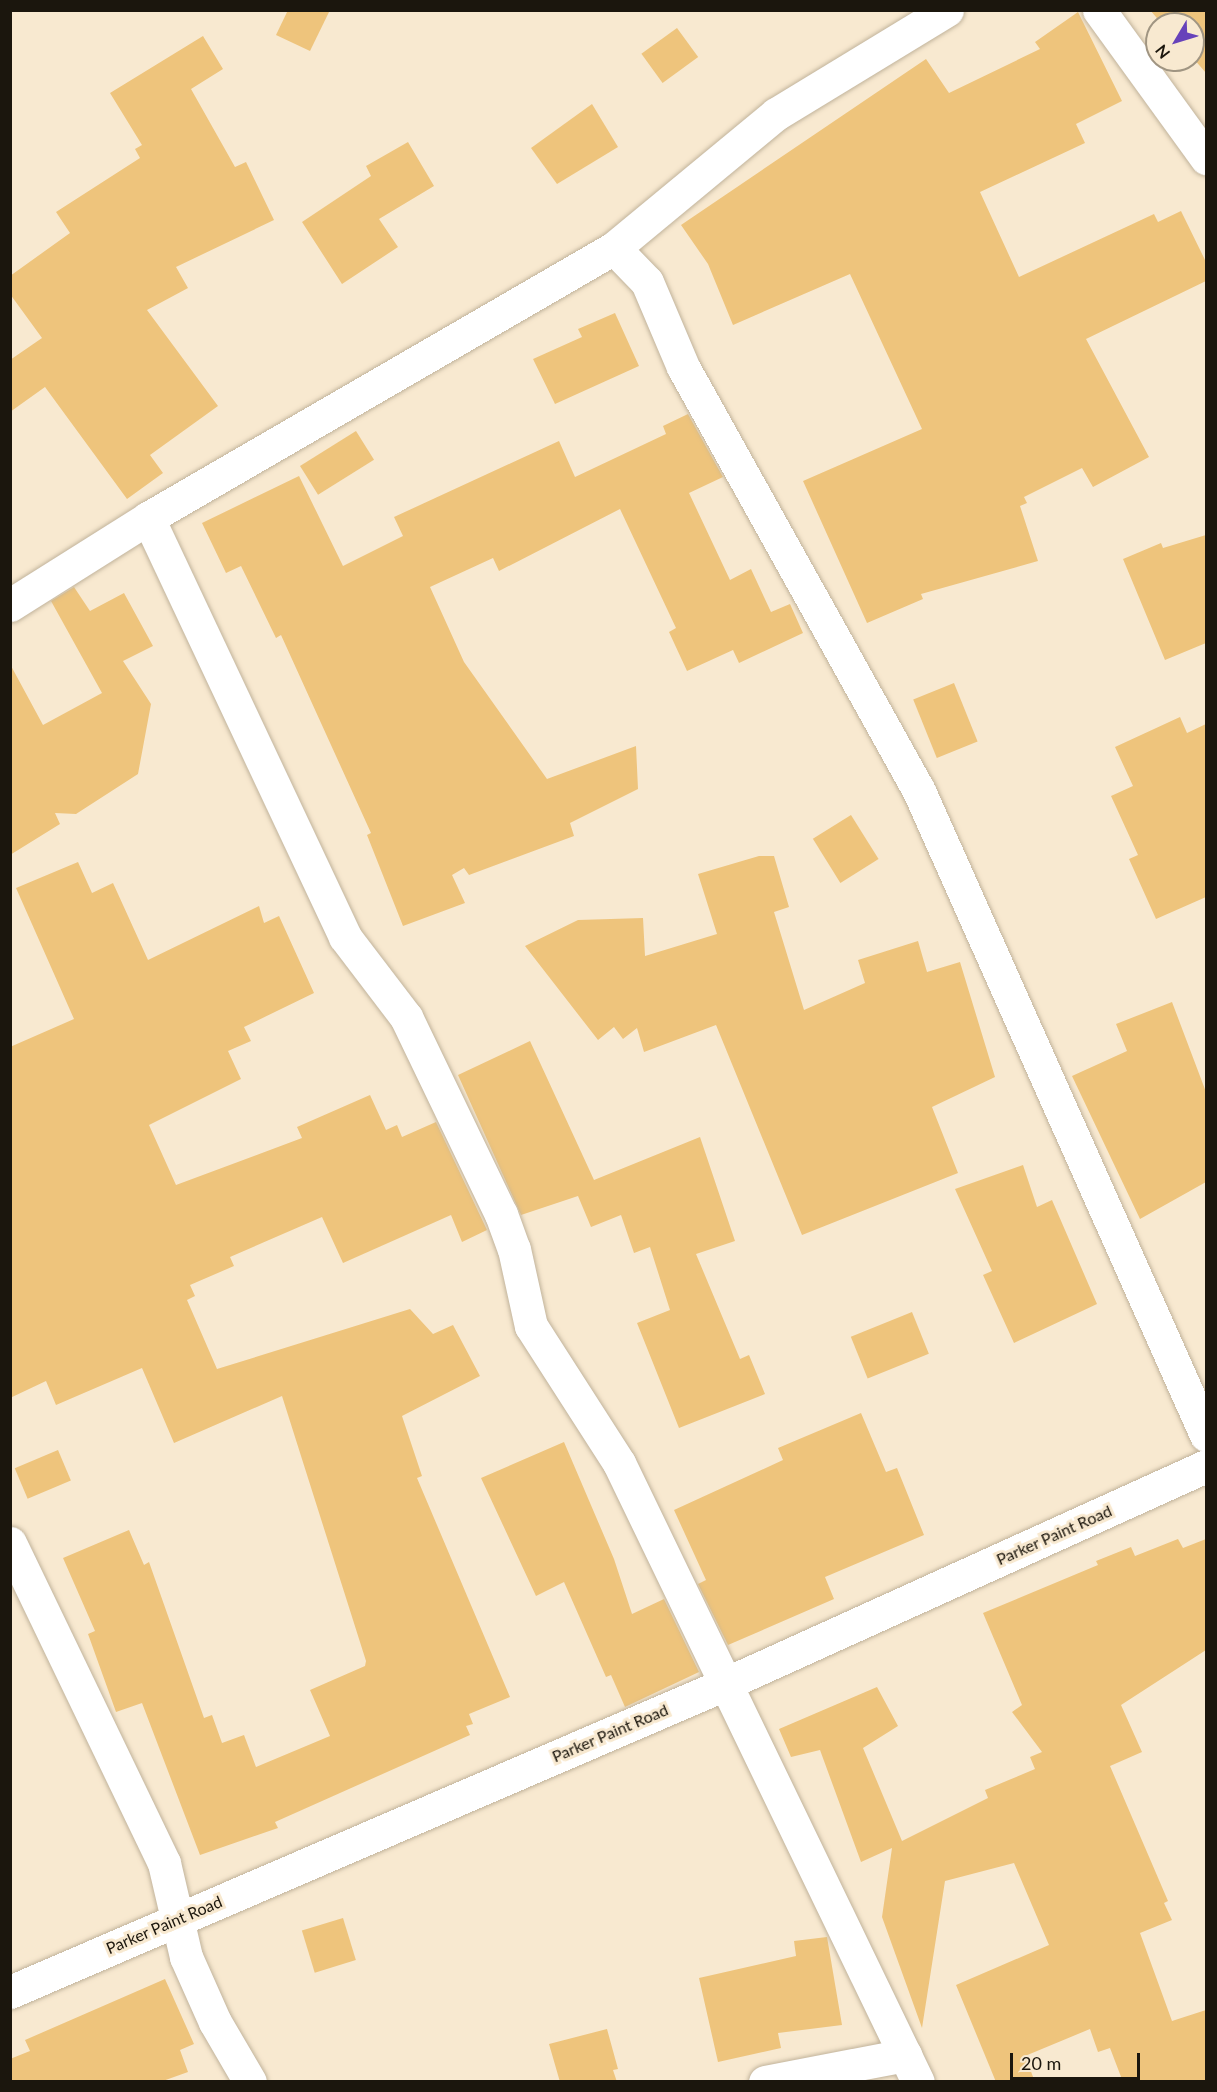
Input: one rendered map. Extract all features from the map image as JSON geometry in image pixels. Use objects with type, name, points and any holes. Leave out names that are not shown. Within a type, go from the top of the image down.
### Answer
[{"type":"street","points":[[10,605],[148,518],[614,248],[776,114],[947,10]]},
{"type":"street","points":[[1099,10],[1206,158]]},
{"type":"street","points":[[614,248],[647,282],[682,367],[919,791],[1206,1435]]},
{"type":"street","points":[[148,518],[345,937],[406,1017],[501,1214],[514,1249],[531,1326],[619,1462],[912,2068],[765,2082]]},
{"type":"street","name":"Parker Paint Road","points":[[10,1992],[725,1684],[1206,1466]]},
{"type":"street","points":[[10,1543],[164,1863],[175,1920],[214,2022],[250,2082]]},
{"type":"building","points":[[288,10],[330,10],[310,51],[276,35]]},
{"type":"building","points":[[1150,10],[1206,10],[1206,73],[1205,12],[1152,12]]},
{"type":"building","points":[[1078,12],[1122,101],[1076,124],[1085,143],[980,192],[1019,277],[1154,214],[1158,222],[1181,211],[1206,262],[1206,281],[1086,339],[1149,457],[1093,487],[1082,468],[1024,497],[1027,503],[1020,506],[1038,561],[921,594],[923,599],[867,623],[803,481],[922,429],[850,274],[733,325],[708,264],[681,225],[926,59],[949,93],[1040,49],[1035,42]]},
{"type":"building","points":[[677,28],[698,57],[663,83],[641,54]]},
{"type":"building","points":[[203,36],[223,69],[191,89],[235,167],[246,162],[274,220],[176,267],[188,288],[147,310],[218,406],[150,455],[163,473],[127,499],[45,387],[10,412],[10,360],[42,338],[10,294],[10,276],[70,233],[56,212],[140,158],[135,149],[142,145],[110,93]]},
{"type":"building","points":[[592,104],[618,147],[557,184],[531,148]]},
{"type":"building","points":[[408,142],[434,186],[379,219],[398,247],[342,284],[302,222],[371,176],[366,166]]},
{"type":"building","points":[[615,313],[639,366],[555,404],[533,359],[582,337],[578,329]]},
{"type":"building","points":[[688,414],[723,477],[689,493],[730,580],[751,569],[771,612],[790,604],[803,633],[739,663],[733,650],[687,671],[669,632],[676,628],[620,509],[499,571],[493,558],[430,587],[464,662],[547,779],[636,746],[638,789],[570,823],[574,836],[469,875],[464,868],[452,875],[465,903],[403,926],[367,835],[371,833],[281,635],[276,638],[241,566],[226,573],[202,523],[299,476],[343,566],[403,536],[394,517],[559,441],[575,477],[666,434],[663,426]]},
{"type":"building","points":[[356,431],[374,460],[318,495],[300,466]]},
{"type":"building","points":[[1206,535],[1206,643],[1165,660],[1123,559],[1161,543],[1163,548]]},
{"type":"building","points":[[74,587],[90,611],[124,593],[153,646],[123,661],[151,704],[138,774],[76,814],[55,813],[60,824],[10,855],[10,664],[43,725],[102,693],[51,601]]},
{"type":"building","points":[[954,683],[978,741],[937,758],[913,699]]},
{"type":"building","points":[[1180,717],[1187,733],[1206,724],[1206,897],[1156,919],[1129,859],[1138,855],[1111,796],[1133,786],[1115,747]]},
{"type":"building","points":[[851,815],[879,859],[840,883],[813,839]]},
{"type":"building","points":[[759,856],[774,856],[789,907],[774,912],[804,1010],[865,983],[858,960],[918,941],[927,972],[960,962],[995,1077],[932,1107],[958,1173],[802,1235],[716,1025],[644,1052],[637,1028],[623,1039],[614,1027],[598,1040],[525,946],[578,920],[643,918],[645,956],[717,934],[698,874]]},
{"type":"building","points":[[78,862],[92,893],[113,883],[148,960],[259,906],[264,923],[279,916],[314,993],[244,1027],[251,1041],[228,1051],[241,1079],[149,1125],[176,1185],[302,1138],[297,1127],[370,1095],[386,1130],[397,1125],[402,1137],[436,1122],[487,1230],[462,1242],[451,1215],[343,1263],[322,1217],[230,1257],[234,1266],[190,1285],[195,1296],[187,1300],[217,1369],[410,1309],[433,1334],[453,1325],[480,1376],[402,1416],[422,1476],[417,1478],[510,1697],[469,1714],[473,1724],[466,1726],[470,1735],[275,1822],[278,1828],[200,1855],[142,1703],[116,1712],[88,1634],[95,1631],[63,1558],[129,1530],[144,1565],[149,1562],[204,1718],[212,1715],[222,1743],[244,1735],[256,1767],[330,1736],[310,1690],[365,1666],[366,1661],[282,1396],[174,1443],[142,1368],[56,1405],[46,1381],[10,1398],[10,1047],[74,1019],[16,888]]},
{"type":"building","points":[[1172,1002],[1206,1092],[1206,1182],[1140,1219],[1072,1076],[1127,1051],[1116,1024]]},
{"type":"building","points":[[530,1041],[594,1180],[700,1137],[735,1241],[696,1254],[740,1359],[749,1355],[765,1394],[679,1428],[637,1323],[670,1310],[650,1247],[634,1253],[621,1215],[591,1227],[578,1196],[521,1215],[458,1075]]},
{"type":"building","points":[[1023,1165],[1037,1207],[1052,1200],[1097,1304],[1014,1343],[983,1275],[992,1271],[955,1189]]},
{"type":"building","points":[[912,1312],[929,1354],[868,1378],[851,1337]]},
{"type":"building","points":[[861,1413],[886,1472],[897,1468],[924,1535],[825,1577],[834,1599],[728,1645],[698,1584],[706,1580],[674,1510],[783,1460],[778,1448]]},
{"type":"building","points":[[564,1442],[614,1559],[632,1614],[664,1599],[699,1672],[625,1707],[611,1675],[606,1677],[564,1582],[536,1596],[481,1478]]},
{"type":"building","points":[[58,1450],[71,1480],[28,1499],[15,1468]]},
{"type":"building","points":[[1178,1539],[1183,1548],[1206,1539],[1206,1650],[1121,1705],[1142,1752],[1110,1766],[1168,1901],[1164,1903],[1172,1920],[1140,1933],[1172,2021],[1206,2010],[1206,2082],[1123,2082],[1110,2048],[1098,2052],[1090,2029],[1025,2056],[1035,2082],[996,2082],[956,1985],[1049,1945],[1014,1863],[945,1881],[922,2028],[882,1917],[892,1848],[861,1862],[820,1750],[791,1757],[779,1729],[877,1687],[898,1726],[863,1748],[902,1841],[988,1798],[985,1790],[1035,1769],[1030,1757],[1042,1752],[1012,1712],[1022,1705],[983,1613],[1098,1565],[1096,1561],[1131,1547],[1135,1556]]},
{"type":"building","points":[[343,1918],[356,1960],[315,1973],[302,1931]]},
{"type":"building","points":[[827,1937],[842,2025],[778,2033],[781,2048],[718,2062],[699,1978],[796,1956],[794,1941]]},
{"type":"building","points":[[165,1979],[194,2044],[180,2050],[188,2072],[160,2082],[10,2082],[10,2059],[30,2051],[25,2040]]},
{"type":"building","points":[[607,2029],[618,2069],[613,2070],[617,2082],[560,2082],[549,2044]]}]
